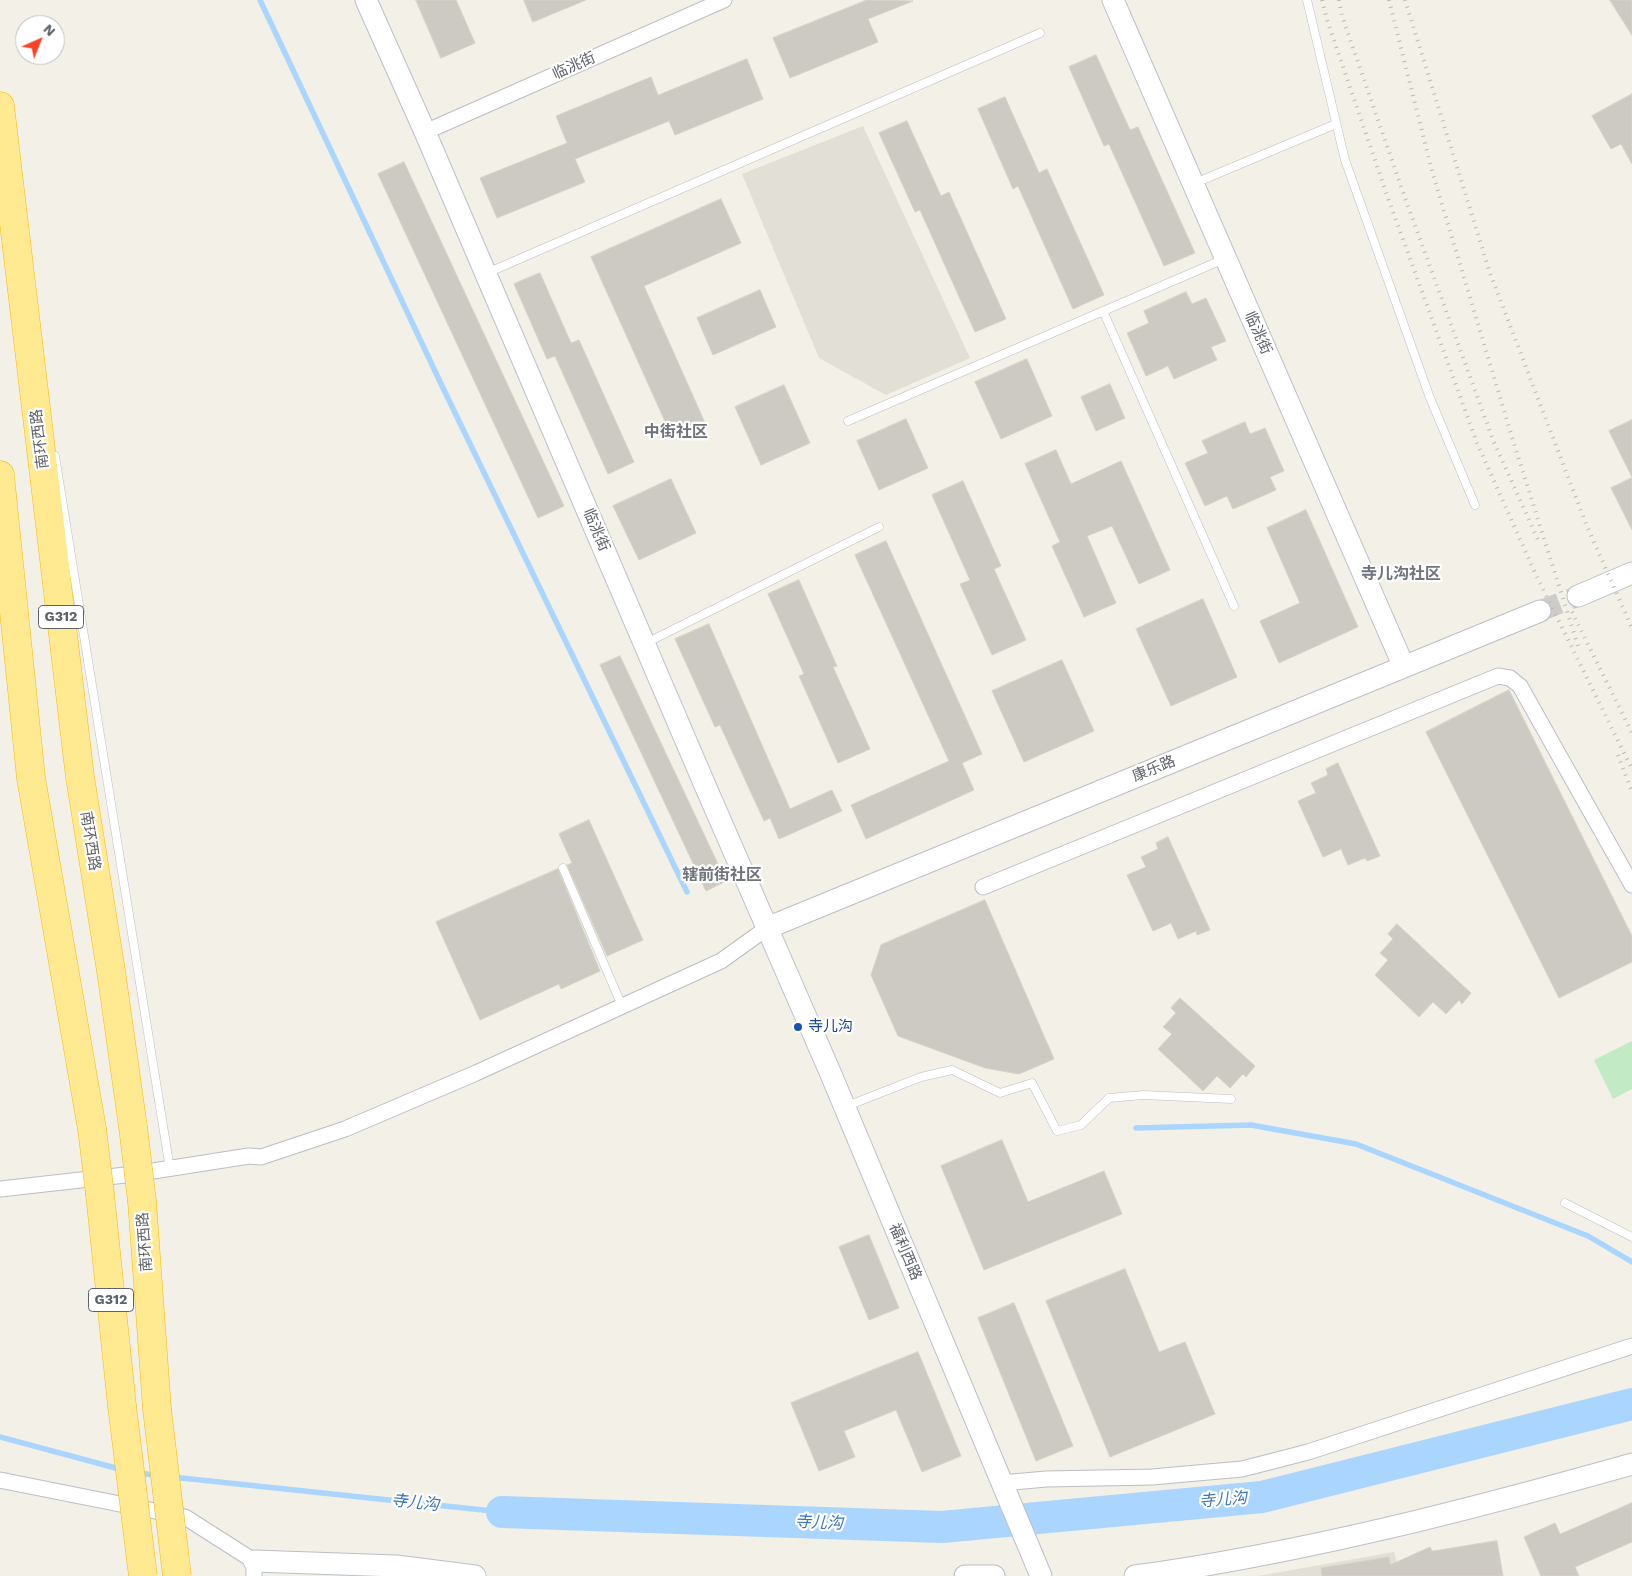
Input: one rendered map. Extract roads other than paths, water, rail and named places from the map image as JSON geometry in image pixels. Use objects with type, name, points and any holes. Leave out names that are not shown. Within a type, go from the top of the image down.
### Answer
[{"type":"highway","name":"南环西路","points":[[0,106],[80,777],[111,971],[142,1201],[157,1409],[177,1576]]},
{"type":"highway","name":"G312","points":[[0,475],[31,778],[92,1129],[122,1406],[143,1576]]},
{"type":"street","name":"临洮街","points":[[366,0],[425,132],[768,928]]},
{"type":"street","name":"临洮街","points":[[425,132],[724,0]]},
{"type":"street","name":"临洮街","points":[[1113,0],[1404,667]]},
{"type":"street","points":[[1578,596],[1632,573]]},
{"type":"street","name":"康乐路","points":[[768,928],[1540,611]]},
{"type":"street","points":[[983,887],[1498,676],[1510,678],[1520,686],[1632,885]]},
{"type":"street","points":[[0,1189],[170,1169],[249,1156],[262,1157],[337,1132],[476,1073],[721,961],[768,928]]},
{"type":"street","name":"福利西路","points":[[768,928],[1040,1573]]},
{"type":"street","points":[[1005,1489],[1046,1479],[1152,1477],[1242,1470],[1308,1452],[1632,1346]]},
{"type":"street","points":[[1134,1576],[1196,1568],[1309,1547],[1500,1501],[1632,1464]]},
{"type":"street","points":[[0,1480],[185,1517],[254,1569],[396,1566],[475,1576]]},
{"type":"street","points":[[964,1576],[994,1576]]},
{"type":"lane","points":[[1307,0],[1345,160],[1430,398],[1474,504]]},
{"type":"lane","points":[[486,273],[1040,33]]},
{"type":"lane","points":[[1193,184],[1336,124]]},
{"type":"lane","points":[[848,421],[1226,258]]},
{"type":"lane","points":[[1103,311],[1234,606]]},
{"type":"lane","points":[[32,372],[45,419]]},
{"type":"lane","points":[[54,447],[170,1169]]},
{"type":"lane","points":[[644,644],[878,527]]},
{"type":"lane","points":[[562,868],[622,1006]]},
{"type":"lane","points":[[845,1107],[921,1077],[952,1070],[1000,1093],[1032,1082],[1057,1131],[1082,1125],[1109,1098],[1143,1095],[1230,1099]]},
{"type":"lane","points":[[1565,1203],[1632,1237]]},
{"type":"waterway","points":[[260,0],[443,388],[687,892]]},
{"type":"waterway","points":[[1136,1128],[1251,1125],[1356,1144],[1588,1236],[1632,1262]]},
{"type":"waterway","name":"寺儿沟","points":[[502,1512],[942,1527],[1262,1497],[1632,1404]]},
{"type":"waterway","name":"寺儿沟","points":[[0,1437],[123,1470]]},
{"type":"waterway","name":"寺儿沟","points":[[137,1473],[158,1475]]},
{"type":"waterway","name":"寺儿沟","points":[[172,1477],[502,1512]]},
{"type":"tunnel","points":[[1540,611],[1578,596]]},
{"type":"railway","points":[[1322,0],[1327,20],[1388,198],[1477,443],[1536,575],[1632,769]]},
{"type":"railway","points":[[1339,0],[1342,16],[1404,195],[1493,440],[1539,542]]},
{"type":"railway","points":[[1389,0],[1432,171],[1515,447],[1579,649]]},
{"type":"railway","points":[[1405,0],[1490,273],[1586,524],[1632,628]]},
{"type":"railway","points":[[1572,612],[1632,733]]},
{"type":"railway","points":[[1618,755],[1632,792]]},
{"type":"place","name":"寺儿沟","points":[[798,1027]]},
{"type":"district","name":"中街社区","points":[[676,432]]},
{"type":"district","name":"寺儿沟社区","points":[[1401,574]]},
{"type":"district","name":"辖前街社区","points":[[722,875]]}]
